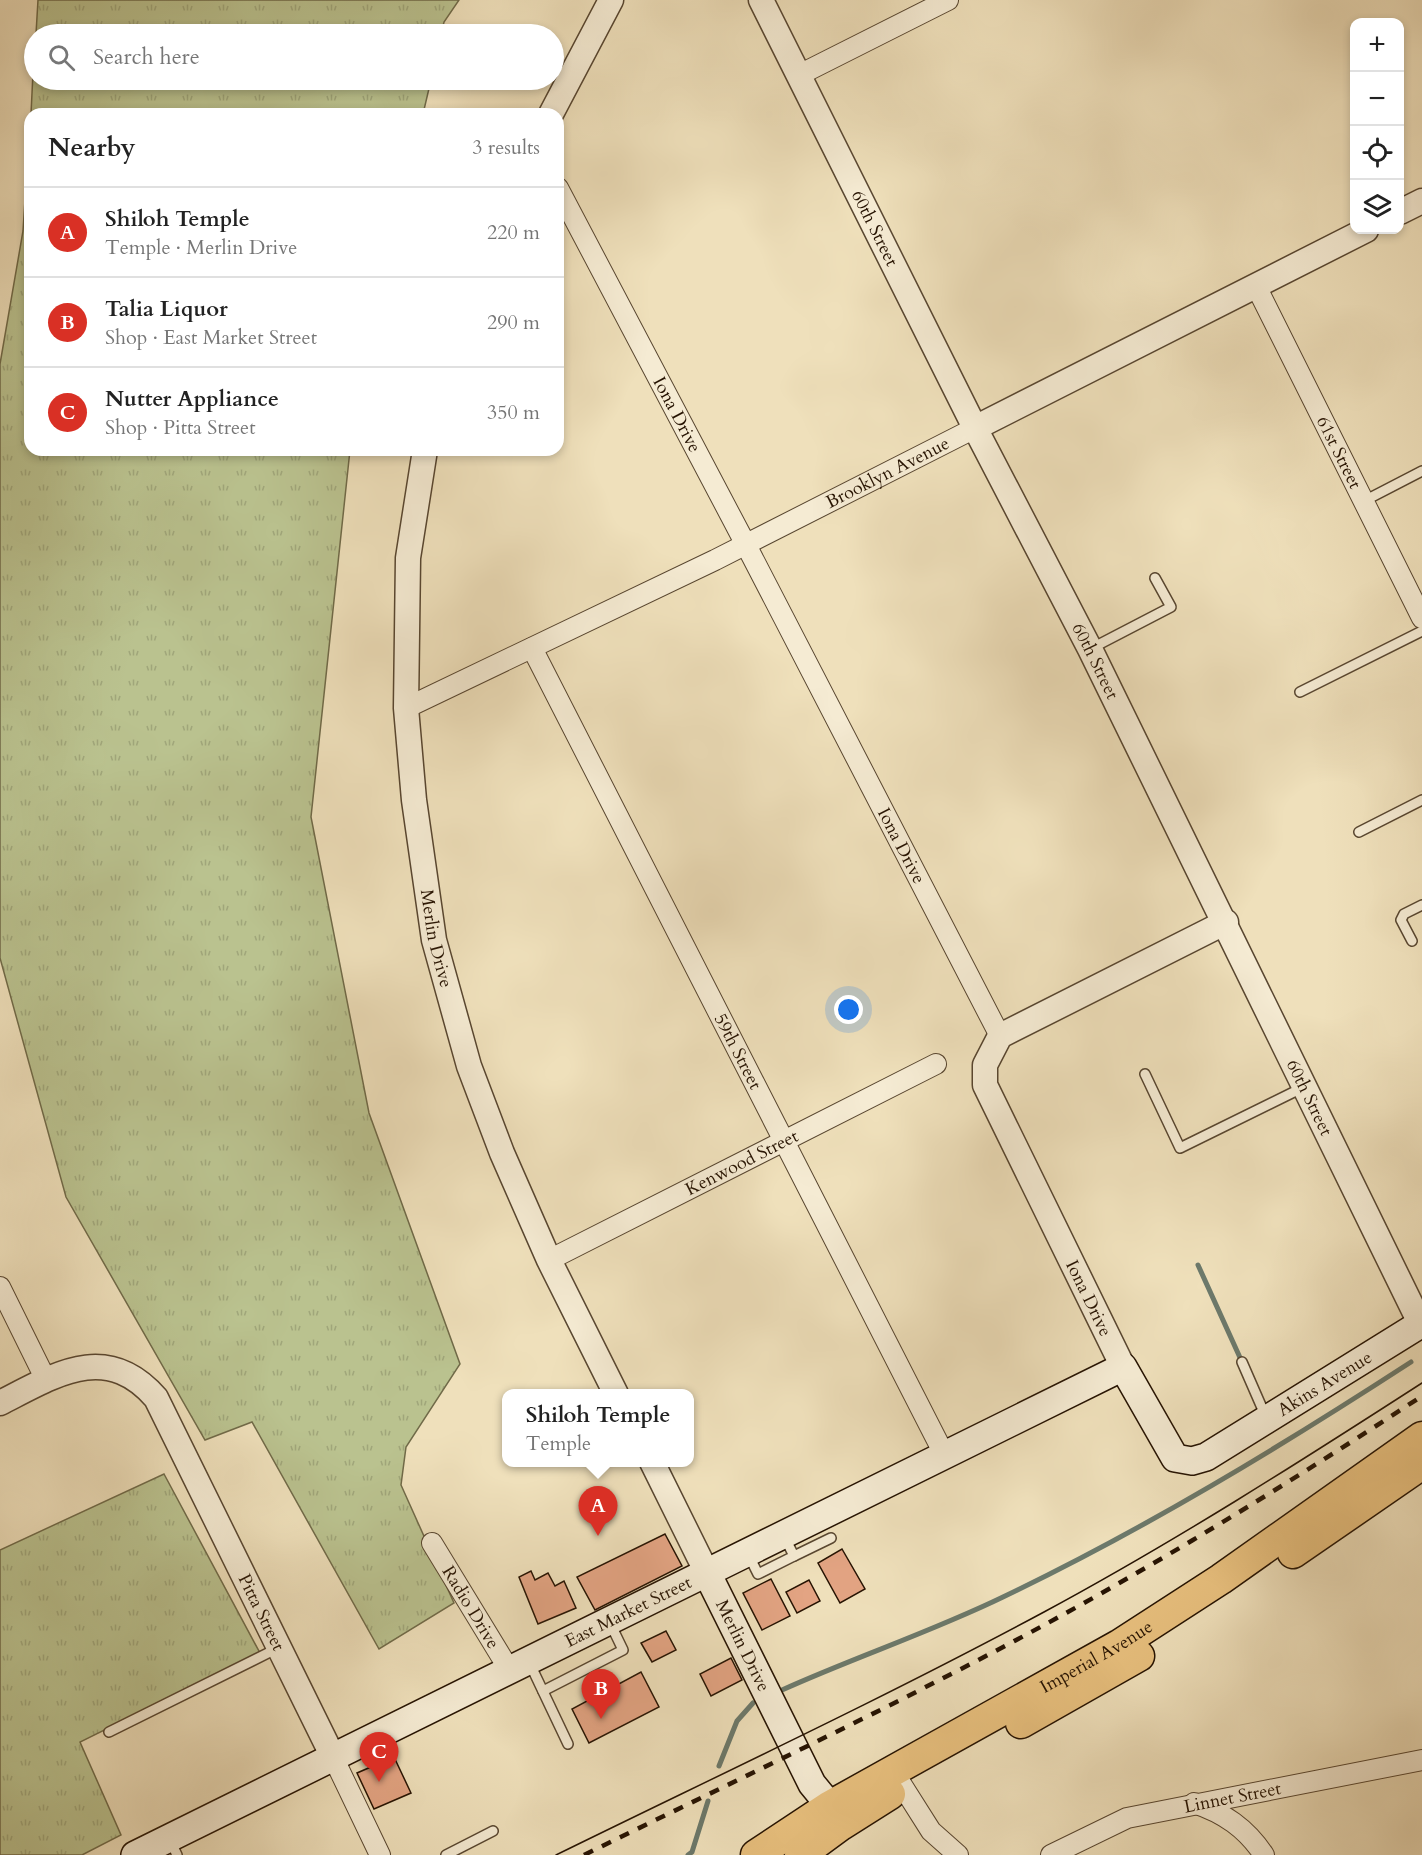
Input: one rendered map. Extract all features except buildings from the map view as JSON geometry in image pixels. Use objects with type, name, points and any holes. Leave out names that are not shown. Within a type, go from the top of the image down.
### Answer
[{"type":"main road","name":"Akins Avenue","points":[[1227,1443],[1421,1325]]},
{"type":"main road","name":"Iona Drive","points":[[1123,1367],[1175,1458],[1192,1461],[1206,1457],[1227,1443]]},
{"type":"main road","name":"East Market Street","points":[[135,1855],[173,1847],[333,1757],[748,1554],[789,1546],[945,1456],[1123,1367]]},
{"type":"main road","name":"Imperial Avenue","points":[[756,1855],[836,1815],[1119,1645],[1221,1579],[1422,1437]]},
{"type":"main road","name":"Imperial Avenue","points":[[897,1779],[1103,1678],[1190,1624],[1422,1464]]},
{"type":"main road","name":"Merlin Drive","points":[[708,1573],[812,1784],[836,1815]]},
{"type":"main road","name":"Imperial Avenue","points":[[800,1855],[836,1815]]},
{"type":"street","points":[[564,89],[611,0]]},
{"type":"street","name":"60th Street","points":[[761,0],[1226,922],[1421,1325]]},
{"type":"street","points":[[800,75],[948,0]]},
{"type":"street","points":[[554,108],[564,90]]},
{"type":"street","name":"Iona Drive","points":[[564,199],[1000,1036],[985,1065],[985,1085],[1123,1367]]},
{"type":"street","points":[[1404,210],[1422,201]]},
{"type":"street","name":"Brooklyn Avenue","points":[[406,708],[716,560],[745,543],[1358,234]]},
{"type":"street","name":"61st Street","points":[[1256,286],[1422,618]]},
{"type":"street","name":"Merlin Drive","points":[[424,456],[408,558],[406,708],[414,800],[434,940],[470,1066],[502,1153],[549,1260],[614,1389]]},
{"type":"street","name":"59th Street","points":[[532,648],[787,1142],[945,1456]]},
{"type":"street","points":[[1000,1036],[1226,922]]},
{"type":"street","name":"Kenwood Street","points":[[549,1260],[787,1142],[936,1064]]},
{"type":"street","points":[[0,1287],[46,1380],[0,1403]]},
{"type":"street","name":"Pitta Street","points":[[46,1380],[79,1368],[98,1366],[115,1368],[134,1377],[156,1398],[380,1855]]},
{"type":"street","name":"Merlin Drive","points":[[654,1467],[708,1573]]},
{"type":"street","name":"Radio Drive","points":[[432,1543],[519,1666]]},
{"type":"street","name":"Linnet Street","points":[[1051,1855],[1127,1818],[1422,1760]]},
{"type":"street","points":[[897,1779],[931,1831],[949,1852]]},
{"type":"street","points":[[1194,1803],[1216,1811],[1235,1823],[1264,1855]]},
{"type":"lane","points":[[1364,501],[1422,471]]},
{"type":"lane","points":[[1090,649],[1171,607],[1155,578]]},
{"type":"lane","points":[[1300,692],[1422,631]]},
{"type":"lane","points":[[1359,832],[1422,800]]},
{"type":"lane","points":[[1412,941],[1401,920],[1404,914],[1422,905]]},
{"type":"lane","points":[[1145,1074],[1180,1148],[1306,1086]]},
{"type":"lane","points":[[1242,1362],[1267,1419]]},
{"type":"lane","points":[[789,1546],[831,1538]]},
{"type":"lane","points":[[543,1691],[623,1650],[610,1622]]},
{"type":"lane","points":[[109,1732],[278,1648]]},
{"type":"lane","points":[[519,1666],[543,1691],[568,1744]]},
{"type":"lane","points":[[446,1855],[493,1831]]},
{"type":"green space","points":[[38,0],[459,0],[444,24],[37,24]]},
{"type":"green space","points":[[32,90],[429,90],[424,108],[31,108]]},
{"type":"green space","points":[[24,215],[24,456],[349,456],[311,817],[369,1113],[460,1364],[406,1447],[401,1485],[454,1603],[379,1649],[252,1422],[205,1440],[66,1197],[0,958],[0,364]]},
{"type":"green space","points":[[164,1474],[260,1653],[80,1742],[121,1835],[82,1855],[0,1855],[0,1550]]},
{"type":"waterway","points":[[1198,1265],[1242,1362]]},
{"type":"waterway","points":[[782,1690],[948,1622],[1108,1544],[1211,1486],[1411,1362]]},
{"type":"waterway","points":[[719,1766],[737,1721],[753,1703]]},
{"type":"waterway","points":[[688,1855],[692,1852],[708,1801]]},
{"type":"tram line","points":[[556,1855],[862,1706],[1044,1612],[1188,1530],[1422,1383]]},
{"type":"railway","points":[[584,1855],[817,1742],[1015,1641],[1134,1575],[1308,1469],[1422,1396]]},
{"type":"place","name":"Shiloh Temple","points":[[598,1536]]},
{"type":"place","name":"Talia Liquor","points":[[601,1719]]},
{"type":"place","name":"Nutter Appliance","points":[[379,1782]]}]
